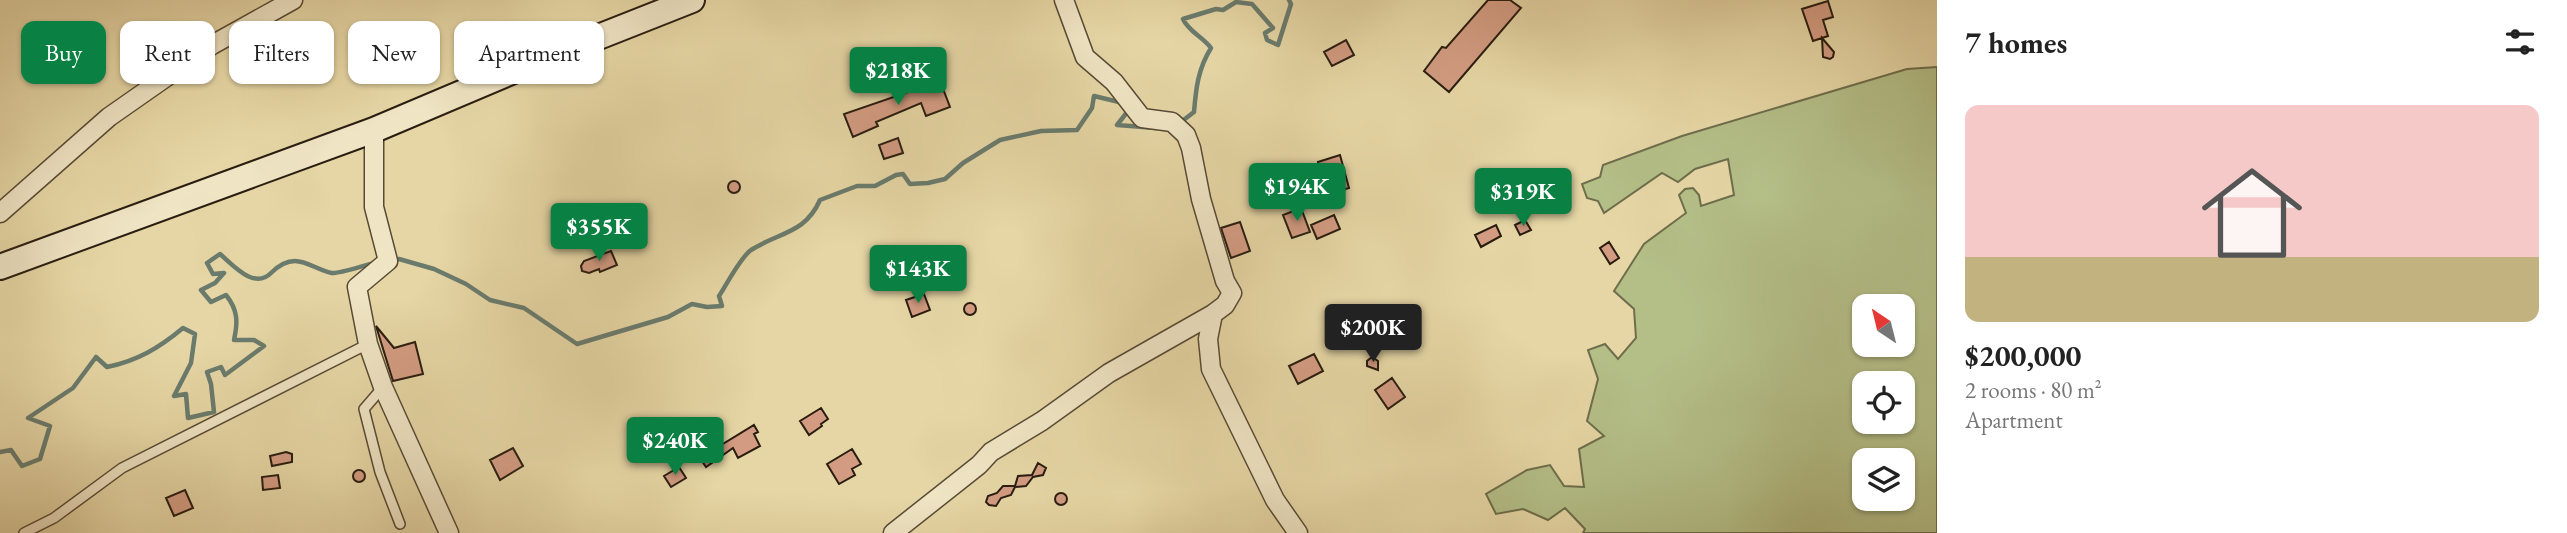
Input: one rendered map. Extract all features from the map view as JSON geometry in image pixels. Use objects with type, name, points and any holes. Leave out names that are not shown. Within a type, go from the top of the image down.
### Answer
[{"type":"main road","points":[[0,267],[374,130],[691,0]]},
{"type":"street","points":[[0,213],[109,117],[212,45],[293,0]]},
{"type":"street","points":[[894,533],[979,465],[991,452],[1042,421],[1109,373],[1213,314],[1225,305],[1232,293],[1201,199],[1186,135],[1172,122],[1142,118],[1114,82],[1085,57],[1064,0]]},
{"type":"street","points":[[374,130],[374,207],[388,261],[357,286],[368,344],[383,387],[449,533]]},
{"type":"street","points":[[1213,314],[1208,339],[1211,369],[1275,500],[1298,533]]},
{"type":"lane","points":[[24,533],[54,518],[122,468],[368,344]]},
{"type":"lane","points":[[383,387],[364,409],[380,472],[400,524]]},
{"type":"green space","points":[[1937,67],[1937,533],[1583,533],[1585,529],[1565,508],[1548,520],[1523,509],[1496,514],[1486,494],[1527,470],[1550,465],[1564,486],[1584,487],[1579,449],[1604,436],[1587,421],[1598,379],[1588,350],[1605,344],[1618,359],[1636,338],[1634,309],[1614,291],[1644,244],[1686,213],[1679,195],[1685,189],[1693,188],[1699,195],[1701,206],[1734,195],[1728,159],[1695,169],[1678,182],[1662,173],[1604,213],[1598,201],[1587,198],[1582,184],[1600,177],[1603,165],[1682,136],[1907,69]]},
{"type":"building","points":[[1488,0],[1510,0],[1521,8],[1449,92],[1424,71],[1442,47],[1446,48]]},
{"type":"building","points":[[1828,1],[1833,17],[1823,20],[1828,36],[1813,41],[1802,9]]},
{"type":"building","points":[[1822,38],[1834,52],[1830,59],[1823,57]]},
{"type":"building","points":[[1346,40],[1354,55],[1332,66],[1324,52]]},
{"type":"building","points":[[940,81],[950,107],[926,116],[921,103],[876,122],[878,126],[853,137],[844,114]]},
{"type":"building","points":[[898,138],[903,153],[884,159],[879,145]]},
{"type":"building","points":[[1340,155],[1349,188],[1327,194],[1318,162]]},
{"type":"building","points":[[734,181],[740,187],[734,193],[728,187]]},
{"type":"building","points":[[1301,208],[1310,232],[1292,238],[1283,215]]},
{"type":"building","points":[[1334,215],[1340,229],[1317,239],[1311,225]]},
{"type":"building","points":[[1525,220],[1531,230],[1520,235],[1515,225]]},
{"type":"building","points":[[1240,222],[1250,251],[1231,258],[1221,228]]},
{"type":"building","points":[[1496,225],[1501,236],[1481,247],[1475,235]]},
{"type":"building","points":[[1609,242],[1619,258],[1610,264],[1600,248]]},
{"type":"building","points":[[611,251],[617,265],[600,272],[599,269],[589,273],[582,271],[584,261]]},
{"type":"building","points":[[924,294],[930,310],[912,317],[906,300]]},
{"type":"building","points":[[970,303],[976,309],[970,315],[964,309]]},
{"type":"building","points":[[376,326],[394,348],[415,342],[423,374],[393,381]]},
{"type":"building","points":[[1314,354],[1323,371],[1298,384],[1289,366]]},
{"type":"building","points":[[1372,357],[1378,361],[1378,370],[1367,366],[1367,361]]},
{"type":"building","points":[[1392,378],[1405,397],[1388,409],[1375,390]]},
{"type":"building","points":[[821,408],[828,419],[809,435],[800,421]]},
{"type":"building","points":[[754,425],[758,432],[754,434],[760,446],[738,458],[733,448],[706,467],[700,458]]},
{"type":"building","points":[[513,448],[523,466],[500,480],[490,460]]},
{"type":"building","points":[[852,449],[861,464],[852,469],[855,475],[839,484],[827,464]]},
{"type":"building","points":[[286,452],[292,454],[292,462],[272,466],[270,456]]},
{"type":"building","points":[[1038,463],[1046,468],[1043,475],[1033,477],[1026,486],[1015,487],[1011,495],[1001,498],[996,506],[986,502],[988,496],[997,493],[1003,486],[1015,486],[1018,476],[1032,475]]},
{"type":"building","points":[[679,467],[686,478],[671,487],[664,476]]},
{"type":"building","points":[[359,470],[365,476],[359,482],[353,476]]},
{"type":"building","points":[[278,475],[280,488],[263,490],[262,477]]},
{"type":"building","points":[[185,490],[193,508],[174,516],[166,498]]},
{"type":"building","points":[[1061,493],[1067,499],[1061,505],[1055,499]]},
{"type":"waterway","points":[[1181,122],[1194,112],[1198,79],[1211,48],[1183,19],[1216,9],[1223,10],[1236,2],[1252,4],[1273,28],[1265,33],[1267,40],[1278,45],[1291,4],[1289,0]]},
{"type":"waterway","points":[[391,260],[399,259],[434,269],[466,284],[490,300],[524,308],[577,344],[668,317],[692,304],[722,306],[719,296],[747,254],[761,244],[799,226],[807,220],[820,200],[857,186],[875,186],[896,175],[903,174],[910,184],[945,179],[963,163],[1000,140],[1041,131],[1077,130],[1092,108],[1094,96],[1119,102]]},
{"type":"waterway","points":[[1125,108],[1128,111],[1117,125],[1156,128]]},
{"type":"waterway","points":[[0,452],[11,450],[22,466],[40,459],[50,426],[28,418],[73,388],[96,357],[107,367],[128,361],[156,348],[183,328],[195,334],[191,363],[174,396],[186,394],[188,418],[214,412],[207,372],[221,367],[225,375],[264,346],[254,340],[234,340],[236,316],[230,301],[226,295],[211,302],[201,290],[215,283],[224,273],[213,274],[207,263],[220,254],[244,274],[258,279],[292,261],[300,261],[332,273],[375,263]]}]
